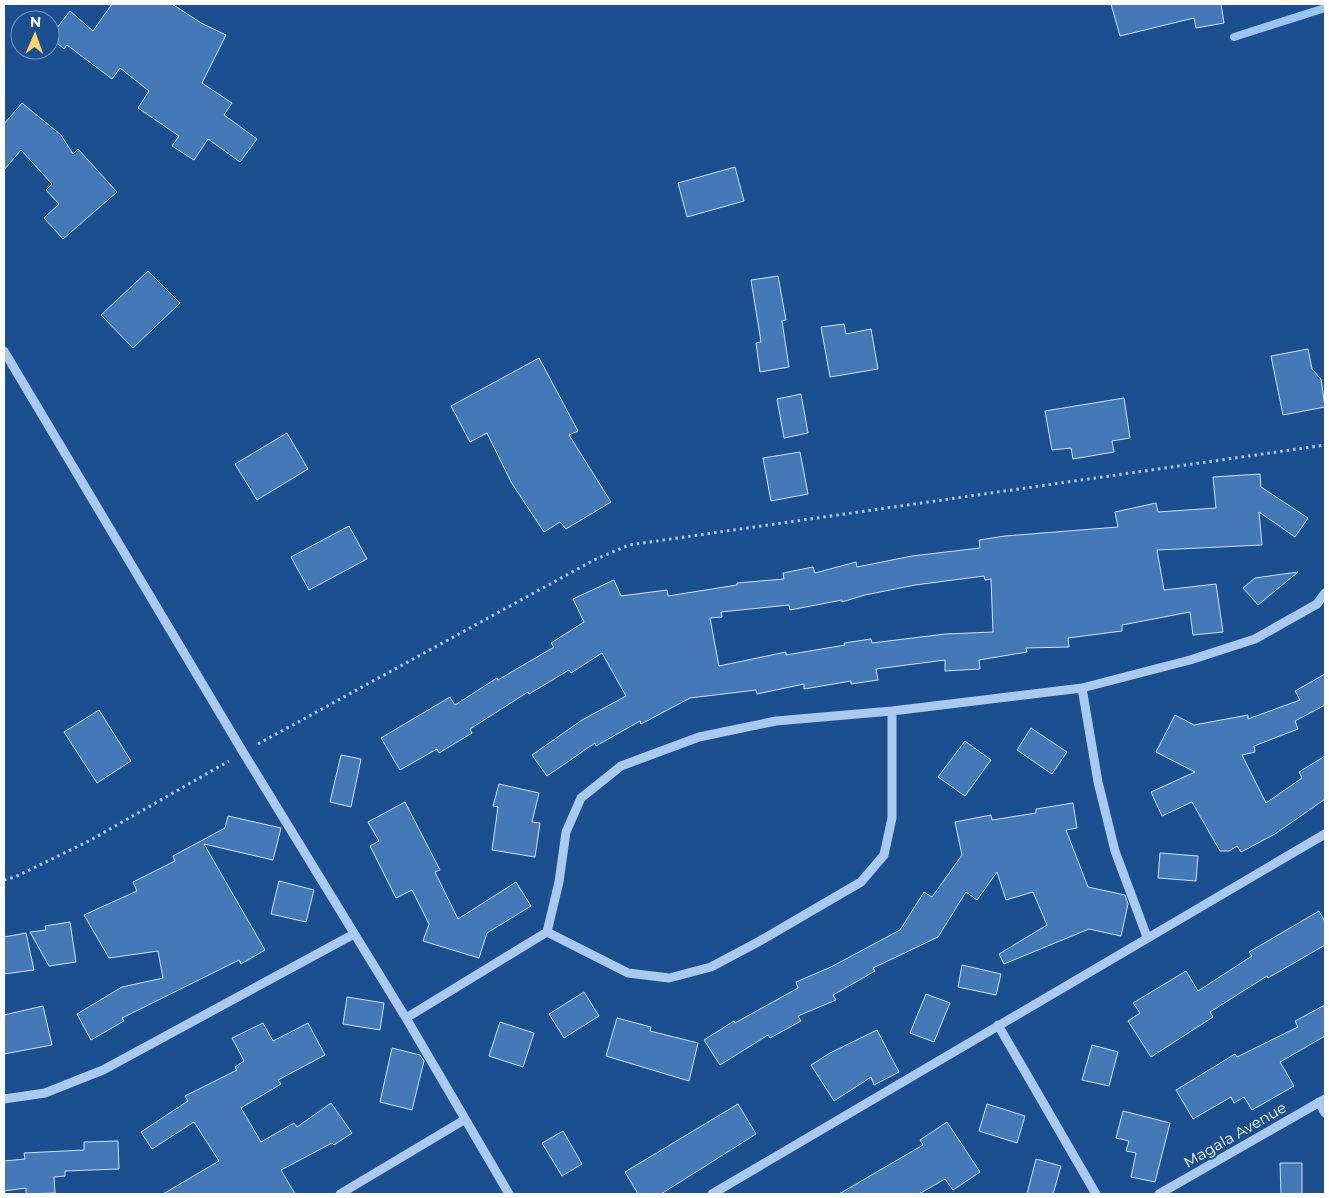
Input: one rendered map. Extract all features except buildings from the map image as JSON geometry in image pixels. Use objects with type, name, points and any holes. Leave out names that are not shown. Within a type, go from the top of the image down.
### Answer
[{"type":"street","points":[[4,351],[243,752],[406,1018],[509,1194]]},
{"type":"street","points":[[406,1018],[546,932],[559,882],[566,832],[580,798],[621,766],[699,737],[776,721],[892,711],[1082,688],[1190,660],[1255,638],[1317,604],[1325,593]]},
{"type":"street","points":[[1082,688],[1098,782],[1115,851],[1147,937]]},
{"type":"street","points":[[546,932],[628,973],[668,978],[712,967],[861,882],[884,855],[892,818],[892,711]]},
{"type":"street","points":[[712,1194],[1325,834]]},
{"type":"street","points":[[4,1099],[45,1093],[103,1070],[354,934]]},
{"type":"street","points":[[998,1025],[1096,1194]]},
{"type":"street","points":[[1322,1100],[1325,1113]]},
{"type":"street","name":"Magala Avenue","points":[[1159,1194],[1322,1100]]},
{"type":"street","points":[[340,1194],[464,1120]]},
{"type":"path","points":[[4,880],[89,841],[243,752],[594,560],[630,545],[1325,445]]},
{"type":"waterway","points":[[1234,37],[1325,8]]}]
